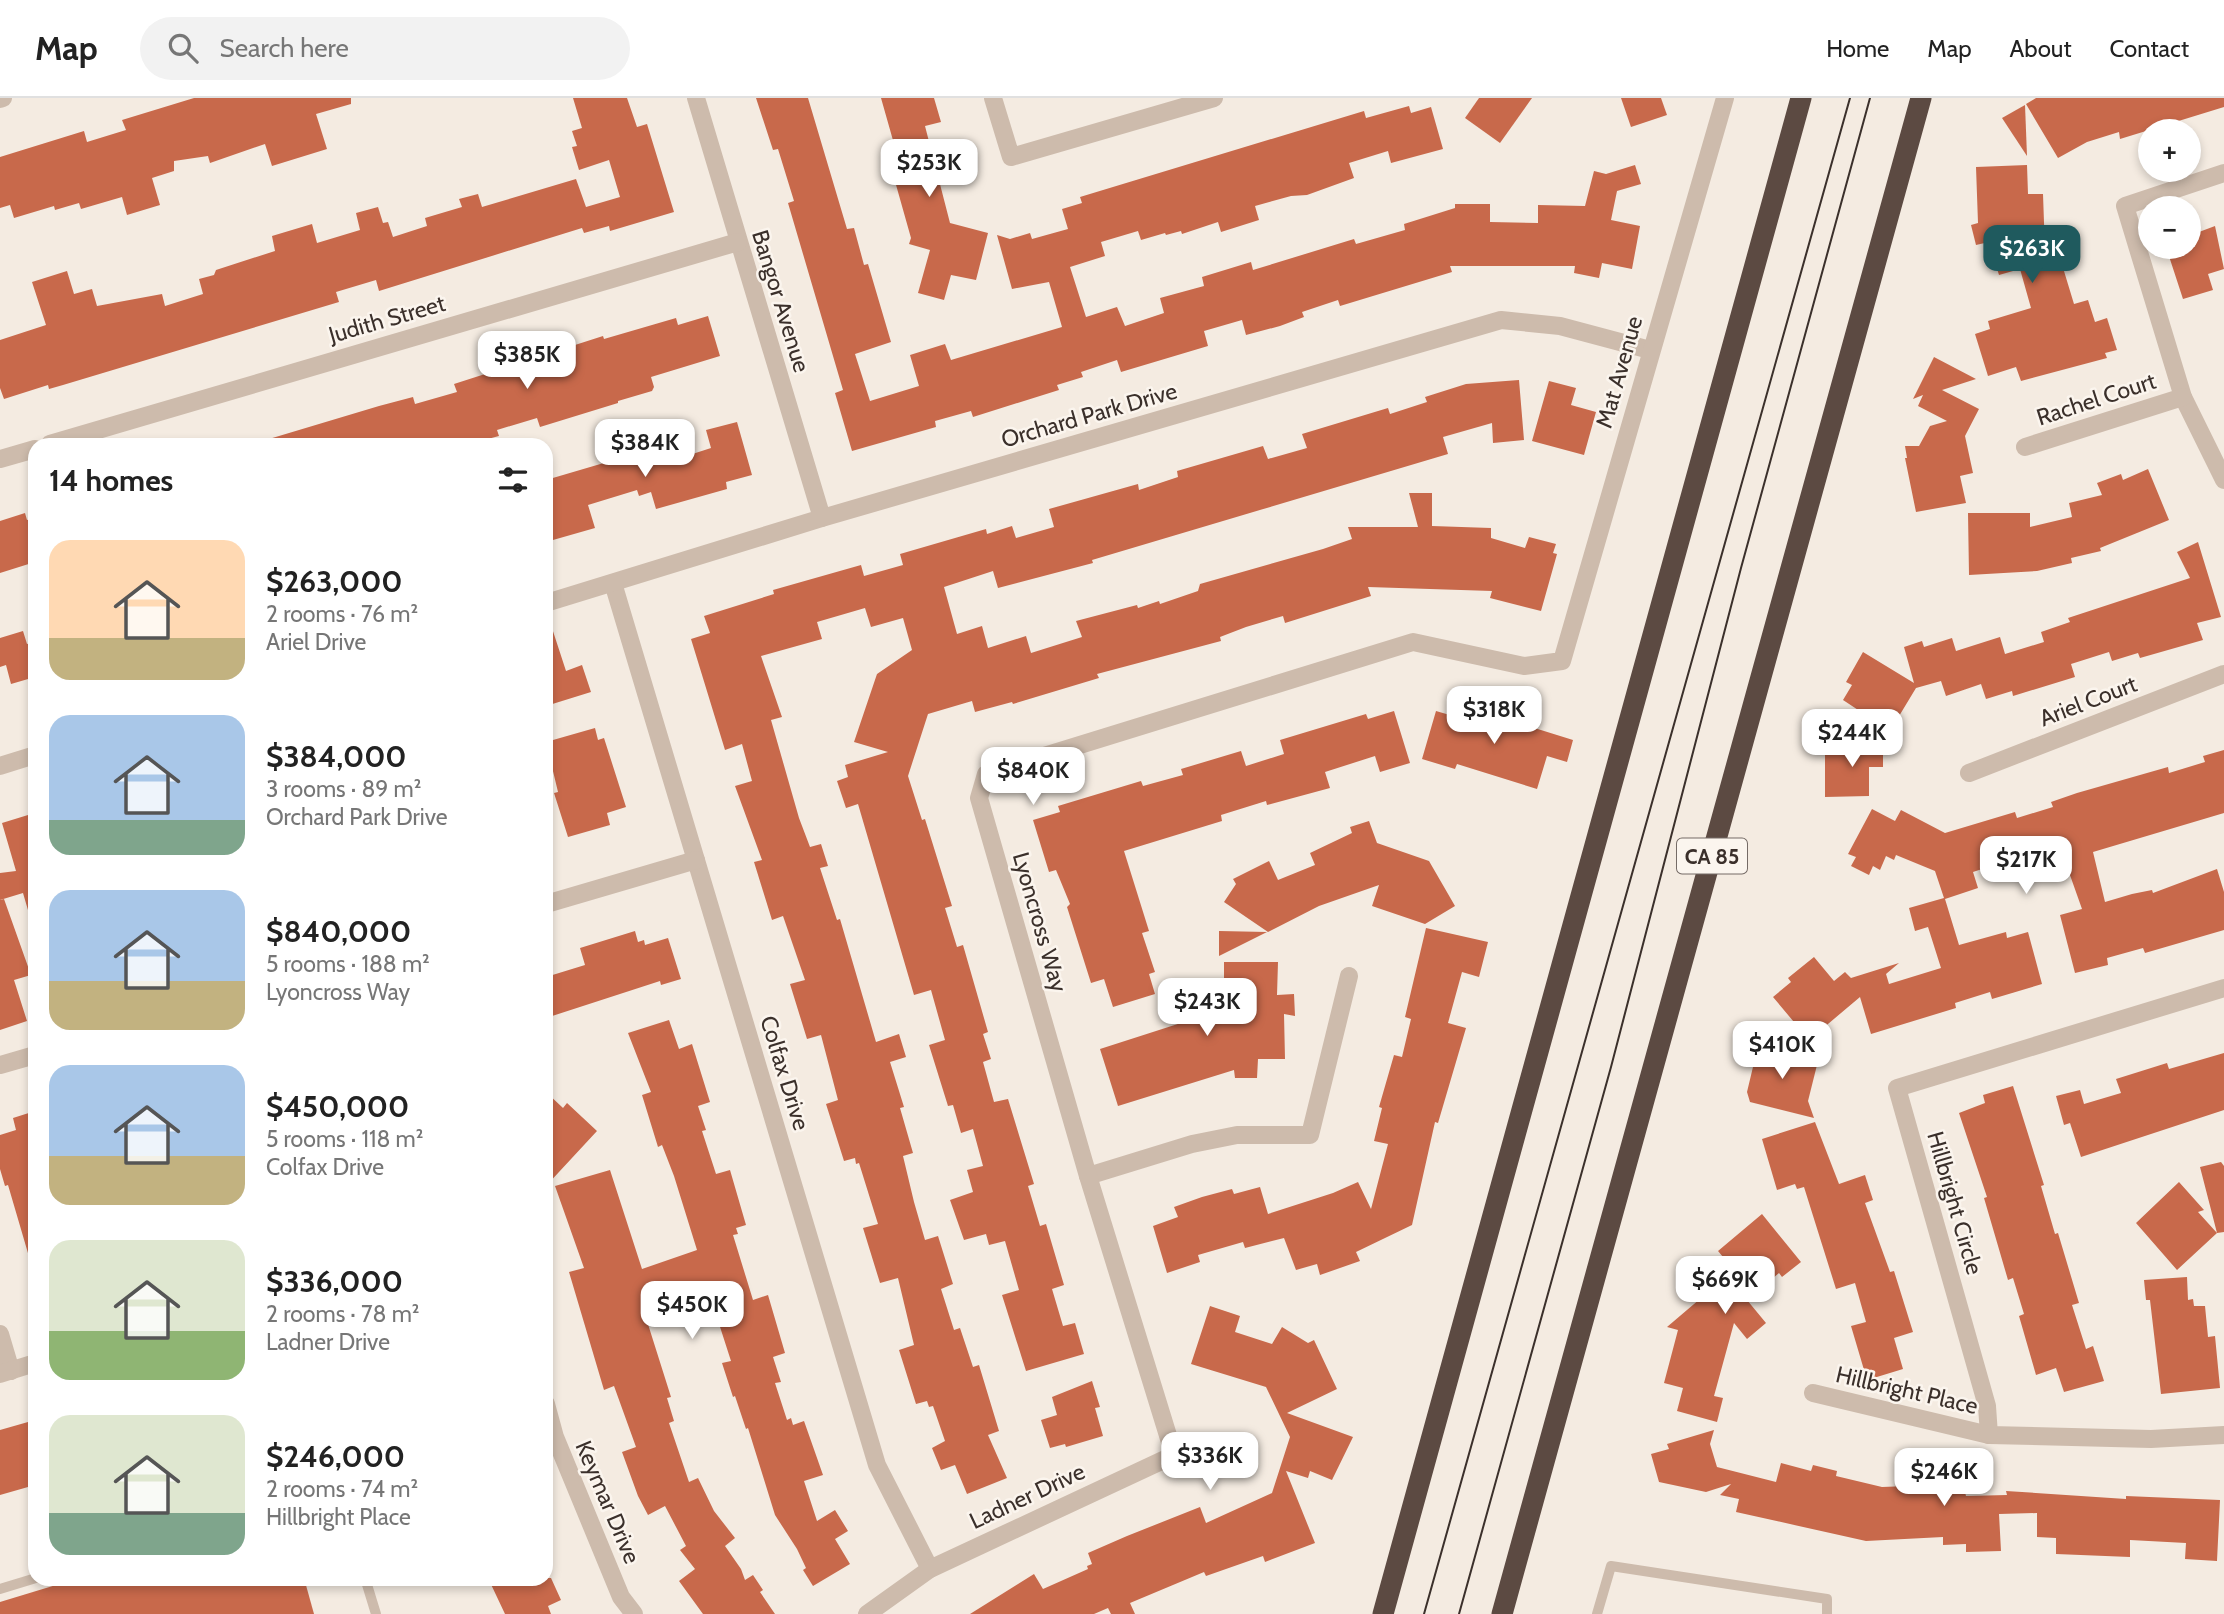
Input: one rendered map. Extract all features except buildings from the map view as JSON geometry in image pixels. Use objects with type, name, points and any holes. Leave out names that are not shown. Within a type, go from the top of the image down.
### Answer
[{"type":"highway","points":[[1383,1614],[1801,98]]},
{"type":"highway","name":"CA 85","points":[[1502,1614],[1921,98]]},
{"type":"street","name":"Bangor Avenue","points":[[696,98],[822,518]]},
{"type":"street","points":[[993,98],[1011,157],[1214,98]]},
{"type":"street","name":"Mat Avenue","points":[[1562,661],[1725,98]]},
{"type":"street","points":[[2224,173],[2125,206],[2183,397],[2224,480]]},
{"type":"street","name":"Judith Street","points":[[70,438],[738,242]]},
{"type":"street","name":"Orchard Park Drive","points":[[553,601],[822,518],[1501,320],[1560,326],[1650,350]]},
{"type":"street","name":"Rachel Court","points":[[2025,447],[2183,397]]},
{"type":"street","points":[[0,459],[28,451]]},
{"type":"street","name":"Colfax Drive","points":[[613,583],[877,1465],[930,1569]]},
{"type":"street","name":"Lyoncross Way","points":[[1174,1455],[1088,1176],[979,798],[986,774],[1413,642],[1524,666],[1562,661]]},
{"type":"street","name":"Ariel Court","points":[[1969,773],[2224,674]]},
{"type":"street","points":[[0,766],[28,757]]},
{"type":"street","points":[[553,902],[696,860]]},
{"type":"street","points":[[1088,1176],[1192,1144],[1237,1135],[1310,1135],[1349,976]]},
{"type":"street","name":"Hillbright Circle","points":[[1989,1435],[1987,1406],[1897,1088],[2224,988]]},
{"type":"street","points":[[0,1065],[28,1057]]},
{"type":"street","points":[[0,1334],[5,1373],[28,1365]]},
{"type":"street","name":"Hillbright Place","points":[[1813,1393],[1989,1435]]},
{"type":"street","name":"Keymar Drive","points":[[553,1430],[621,1597],[634,1614]]},
{"type":"street","points":[[1989,1435],[2151,1439],[2224,1435]]},
{"type":"street","name":"Ladner Drive","points":[[867,1614],[930,1569],[1174,1455],[1218,1443]]},
{"type":"lane","points":[[1597,1614],[1611,1566],[1827,1598],[1827,1614]]},
{"type":"lane","points":[[0,1589],[28,1580]]},
{"type":"lane","points":[[367,1586],[376,1614]]},
{"type":"tram line","points":[[1424,1614],[1850,98]]},
{"type":"tram line","points":[[1459,1614],[1611,1067],[1741,568],[1870,98]]}]
